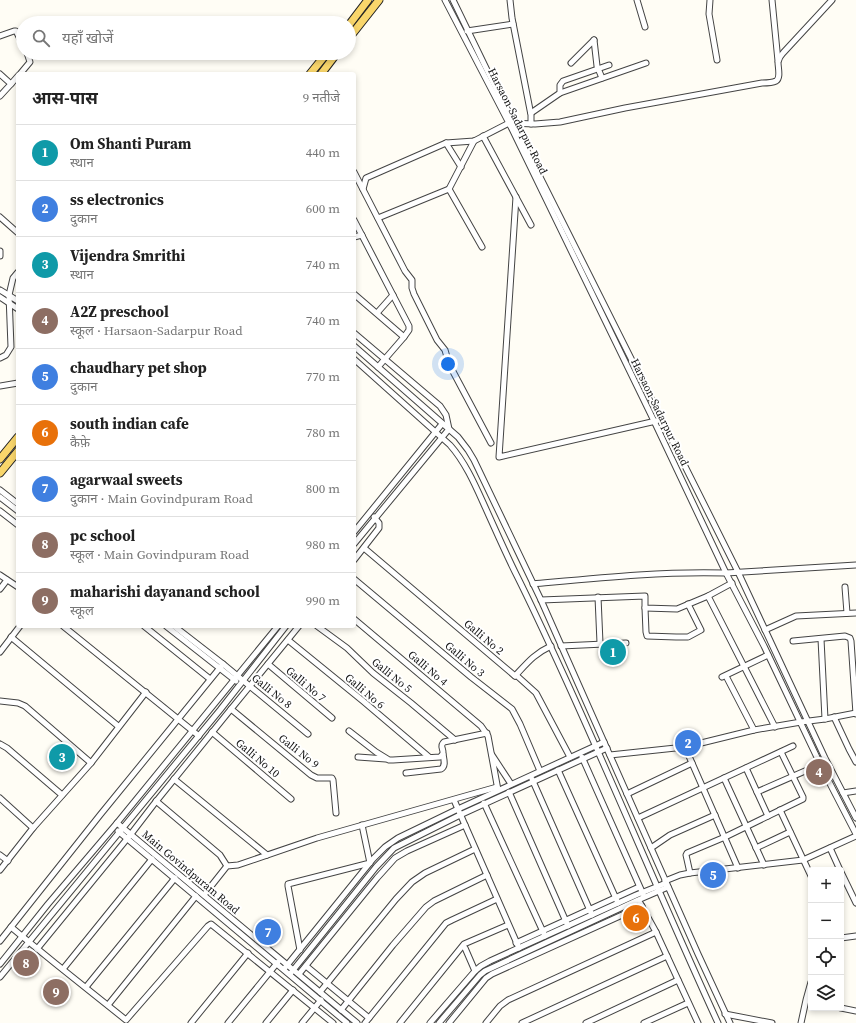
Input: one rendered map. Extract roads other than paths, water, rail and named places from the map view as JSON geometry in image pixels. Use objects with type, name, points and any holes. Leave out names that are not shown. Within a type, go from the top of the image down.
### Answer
[{"type":"main road","points":[[356,16],[368,0]]},
{"type":"main road","points":[[356,29],[379,0]]},
{"type":"main road","points":[[312,72],[321,60]]},
{"type":"main road","points":[[323,72],[332,60]]},
{"type":"main road","points":[[0,459],[16,439]]},
{"type":"main road","points":[[0,473],[16,453]]},
{"type":"street","name":"Harsaon-Sadarpur Road","points":[[445,0],[511,123],[662,420],[738,572],[843,794],[856,817]]},
{"type":"street","name":"Harsaon-Sadarpur Road","points":[[452,0],[726,573],[856,835]]},
{"type":"street","points":[[510,0],[531,124]]},
{"type":"street","points":[[637,0],[645,27]]},
{"type":"street","points":[[710,0],[709,14],[717,60]]},
{"type":"street","points":[[363,189],[366,178],[446,143],[474,141],[511,123],[531,124],[560,122],[624,108],[762,83],[775,82],[779,77],[772,0]]},
{"type":"street","points":[[778,62],[785,49],[832,0]]},
{"type":"street","points":[[467,31],[513,24]]},
{"type":"street","points":[[0,36],[16,31]]},
{"type":"street","points":[[571,63],[594,40],[597,66],[602,78]]},
{"type":"street","points":[[22,72],[30,62],[29,60]]},
{"type":"street","points":[[530,113],[560,93],[646,63]]},
{"type":"street","points":[[560,93],[560,85],[563,81],[609,66]]},
{"type":"street","points":[[0,74],[10,84]]},
{"type":"street","points":[[0,96],[16,78]]},
{"type":"street","points":[[483,136],[531,225]]},
{"type":"street","points":[[378,218],[449,189],[474,141]]},
{"type":"street","points":[[446,143],[461,167]]},
{"type":"street","points":[[356,176],[405,271],[412,280],[414,294],[437,340],[446,350],[449,364],[491,443]]},
{"type":"street","points":[[449,189],[482,247]]},
{"type":"street","points":[[516,197],[500,457],[662,420]]},
{"type":"street","points":[[0,217],[16,231]]},
{"type":"street","points":[[356,224],[409,326],[409,330],[404,337],[378,367]]},
{"type":"street","points":[[356,236],[362,235]]},
{"type":"street","points":[[0,251],[0,256]]},
{"type":"street","points":[[0,358],[6,355],[11,347],[9,295],[13,278],[16,274]]},
{"type":"street","points":[[0,290],[16,300]]},
{"type":"street","points":[[377,313],[393,295]]},
{"type":"street","points":[[356,296],[404,337]]},
{"type":"street","points":[[0,297],[16,308]]},
{"type":"street","points":[[356,335],[440,406],[446,415],[449,430]]},
{"type":"street","points":[[356,348],[458,437],[468,450],[541,600],[730,1023]]},
{"type":"street","points":[[356,361],[450,445],[464,465],[478,492],[502,546],[532,605],[718,1023]]},
{"type":"street","points":[[0,386],[16,383]]},
{"type":"street","points":[[356,530],[442,424]]},
{"type":"street","points":[[356,542],[449,430]]},
{"type":"street","points":[[1,496],[16,503]]},
{"type":"street","points":[[1,496],[16,509]]},
{"type":"street","points":[[0,511],[16,523]]},
{"type":"street","points":[[356,558],[379,528],[379,523],[369,514]]},
{"type":"street","name":"Galli No 2","points":[[364,548],[536,693],[570,757]]},
{"type":"street","points":[[533,584],[622,576],[705,572],[726,573],[856,565]]},
{"type":"street","points":[[0,575],[16,586]]},
{"type":"street","points":[[0,589],[7,580]]},
{"type":"street","name":"Galli No 3","points":[[356,581],[470,677],[512,709],[540,771]]},
{"type":"street","points":[[645,608],[677,609],[708,596],[732,583]]},
{"type":"street","points":[[846,587],[847,614]]},
{"type":"street","points":[[541,600],[644,596],[647,636],[676,637],[688,637],[701,630],[688,604]]},
{"type":"street","points":[[708,596],[775,727]]},
{"type":"street","points":[[598,597],[600,643]]},
{"type":"street","points":[[765,630],[796,616],[856,613]]},
{"type":"street","name":"Galli No 4","points":[[356,621],[481,726],[487,733]]},
{"type":"street","points":[[0,652],[18,628]]},
{"type":"street","points":[[66,628],[146,692],[198,736]]},
{"type":"street","points":[[146,628],[210,679]]},
{"type":"street","points":[[169,628],[221,666]]},
{"type":"street","points":[[176,628],[221,666]]},
{"type":"street","points":[[0,964],[276,628]]},
{"type":"street","points":[[0,977],[242,683],[284,628]]},
{"type":"street","points":[[37,949],[129,837],[230,709],[297,628]]},
{"type":"street","name":"Galli No 5","points":[[319,628],[347,648],[373,673],[455,740]]},
{"type":"street","points":[[610,755],[685,747],[754,730],[856,713],[850,638],[845,636],[793,641]]},
{"type":"street","points":[[11,637],[118,726]]},
{"type":"street","points":[[821,639],[825,719]]},
{"type":"street","name":"Galli No 6","points":[[288,640],[429,757]]},
{"type":"street","points":[[562,646],[600,643],[626,643]]},
{"type":"street","points":[[515,676],[532,657],[550,646]]},
{"type":"street","points":[[754,730],[724,677],[768,655]]},
{"type":"street","name":"Galli No 7","points":[[268,664],[332,718]]},
{"type":"street","points":[[0,941],[221,666]]},
{"type":"street","name":"Galli No 8","points":[[221,666],[242,683],[250,686],[308,734]]},
{"type":"street","points":[[0,870],[33,828],[91,762],[146,692]]},
{"type":"street","points":[[0,701],[18,703],[25,706],[91,762]]},
{"type":"street","name":"Galli No 9","points":[[230,709],[311,775],[318,778],[332,778],[334,780],[336,813]]},
{"type":"street","points":[[834,717],[848,749],[856,762]]},
{"type":"street","points":[[349,731],[389,760]]},
{"type":"street","name":"Galli No 10","points":[[212,732],[291,799]]},
{"type":"street","points":[[406,773],[441,770],[444,765],[442,744],[487,733],[499,797]]},
{"type":"street","points":[[286,967],[370,863],[393,840],[498,789],[604,742]]},
{"type":"street","points":[[0,744],[7,748],[62,795]]},
{"type":"street","points":[[638,818],[793,746]]},
{"type":"street","points":[[685,747],[738,868]]},
{"type":"street","points":[[292,972],[376,867],[388,854],[403,843],[460,814],[607,748]]},
{"type":"street","points":[[491,752],[511,784]]},
{"type":"street","points":[[690,873],[686,854],[802,800],[803,798],[781,752]]},
{"type":"street","points":[[580,753],[639,887],[642,906],[656,932],[698,1023]]},
{"type":"street","points":[[358,757],[393,760],[440,757],[443,754]]},
{"type":"street","points":[[627,794],[692,763]]},
{"type":"street","points":[[757,792],[821,764]]},
{"type":"street","points":[[746,768],[768,816]]},
{"type":"street","points":[[558,770],[618,903]]},
{"type":"street","points":[[530,776],[592,915]]},
{"type":"street","points":[[724,778],[764,865]]},
{"type":"street","points":[[174,779],[267,855]]},
{"type":"street","points":[[204,895],[227,866],[238,865],[317,838],[362,825],[498,789]]},
{"type":"street","points":[[843,794],[856,791]]},
{"type":"street","points":[[509,792],[568,926]]},
{"type":"street","points":[[0,798],[33,828]]},
{"type":"street","points":[[454,800],[518,946]]},
{"type":"street","points":[[156,801],[220,855],[227,866]]},
{"type":"street","points":[[484,804],[544,934]]},
{"type":"street","points":[[780,810],[808,870]]},
{"type":"street","points":[[651,848],[670,835],[715,815]]},
{"type":"street","name":"Main Govindpuram Road","points":[[117,823],[121,830],[152,859],[196,896],[279,961]]},
{"type":"street","points":[[362,825],[370,863]]},
{"type":"street","points":[[299,974],[395,858],[407,851],[465,825]]},
{"type":"street","name":"Main Govindpuram Road","points":[[113,827],[121,830]]},
{"type":"street","points":[[756,848],[790,832]]},
{"type":"street","points":[[430,1023],[480,966],[544,934],[568,926],[618,903],[658,889],[680,875],[803,860],[856,835]]},
{"type":"street","name":"Main Govindpuram Road","points":[[129,837],[204,895],[348,1023]]},
{"type":"street","points":[[830,848],[839,867]]},
{"type":"street","points":[[320,992],[396,899],[412,882],[425,873],[475,849]]},
{"type":"street","points":[[0,855],[8,861]]},
{"type":"street","points":[[63,969],[152,859]]},
{"type":"street","points":[[300,950],[288,884],[370,863]]},
{"type":"street","points":[[341,1010],[393,945],[426,907],[434,901],[487,875]]},
{"type":"street","points":[[844,877],[856,903]]},
{"type":"street","points":[[86,987],[175,878]]},
{"type":"street","points":[[544,934],[566,920],[639,887]]},
{"type":"street","points":[[108,1005],[196,896]]},
{"type":"street","points":[[439,1023],[485,971],[640,896]]},
{"type":"street","points":[[365,1023],[446,924],[497,899]]},
{"type":"street","points":[[449,1023],[483,982],[492,974],[642,906]]},
{"type":"street","points":[[11,927],[108,1005],[125,1021],[210,924],[248,953],[332,1023]]},
{"type":"street","points":[[400,1023],[464,944],[508,925]]},
{"type":"street","points":[[486,1023],[500,1006],[508,1000],[656,932]]},
{"type":"street","points":[[844,938],[856,936]]},
{"type":"street","points":[[465,948],[475,971]]},
{"type":"street","points":[[191,1023],[248,953]]},
{"type":"street","points":[[522,1023],[667,956]]},
{"type":"street","points":[[228,1023],[279,961]]},
{"type":"street","points":[[306,966],[370,1018]]},
{"type":"street","name":"Main Govindpuram Road","points":[[292,972],[299,974],[357,1023]]},
{"type":"street","points":[[586,1023],[678,980]]},
{"type":"street","points":[[266,1023],[293,990]]},
{"type":"street","points":[[302,1023],[321,1000]]},
{"type":"street","points":[[801,1023],[808,1000]]},
{"type":"street","points":[[644,1023],[688,1003]]},
{"type":"street","points":[[844,1009],[856,1011]]},
{"type":"street","points":[[725,1014],[772,1023]]},
{"type":"place","name":"Om Shanti Puram","points":[[613,652]]},
{"type":"place","name":"ss electronics","points":[[688,743]]},
{"type":"place","name":"Vijendra Smrithi","points":[[62,757]]},
{"type":"place","name":"A2Z preschool","points":[[819,772]]},
{"type":"place","name":"chaudhary pet shop","points":[[713,875]]},
{"type":"place","name":"south indian cafe","points":[[636,918]]},
{"type":"place","name":"agarwaal sweets","points":[[268,932]]},
{"type":"place","name":"pc school","points":[[26,963]]},
{"type":"place","name":"maharishi dayanand school","points":[[56,992]]}]
